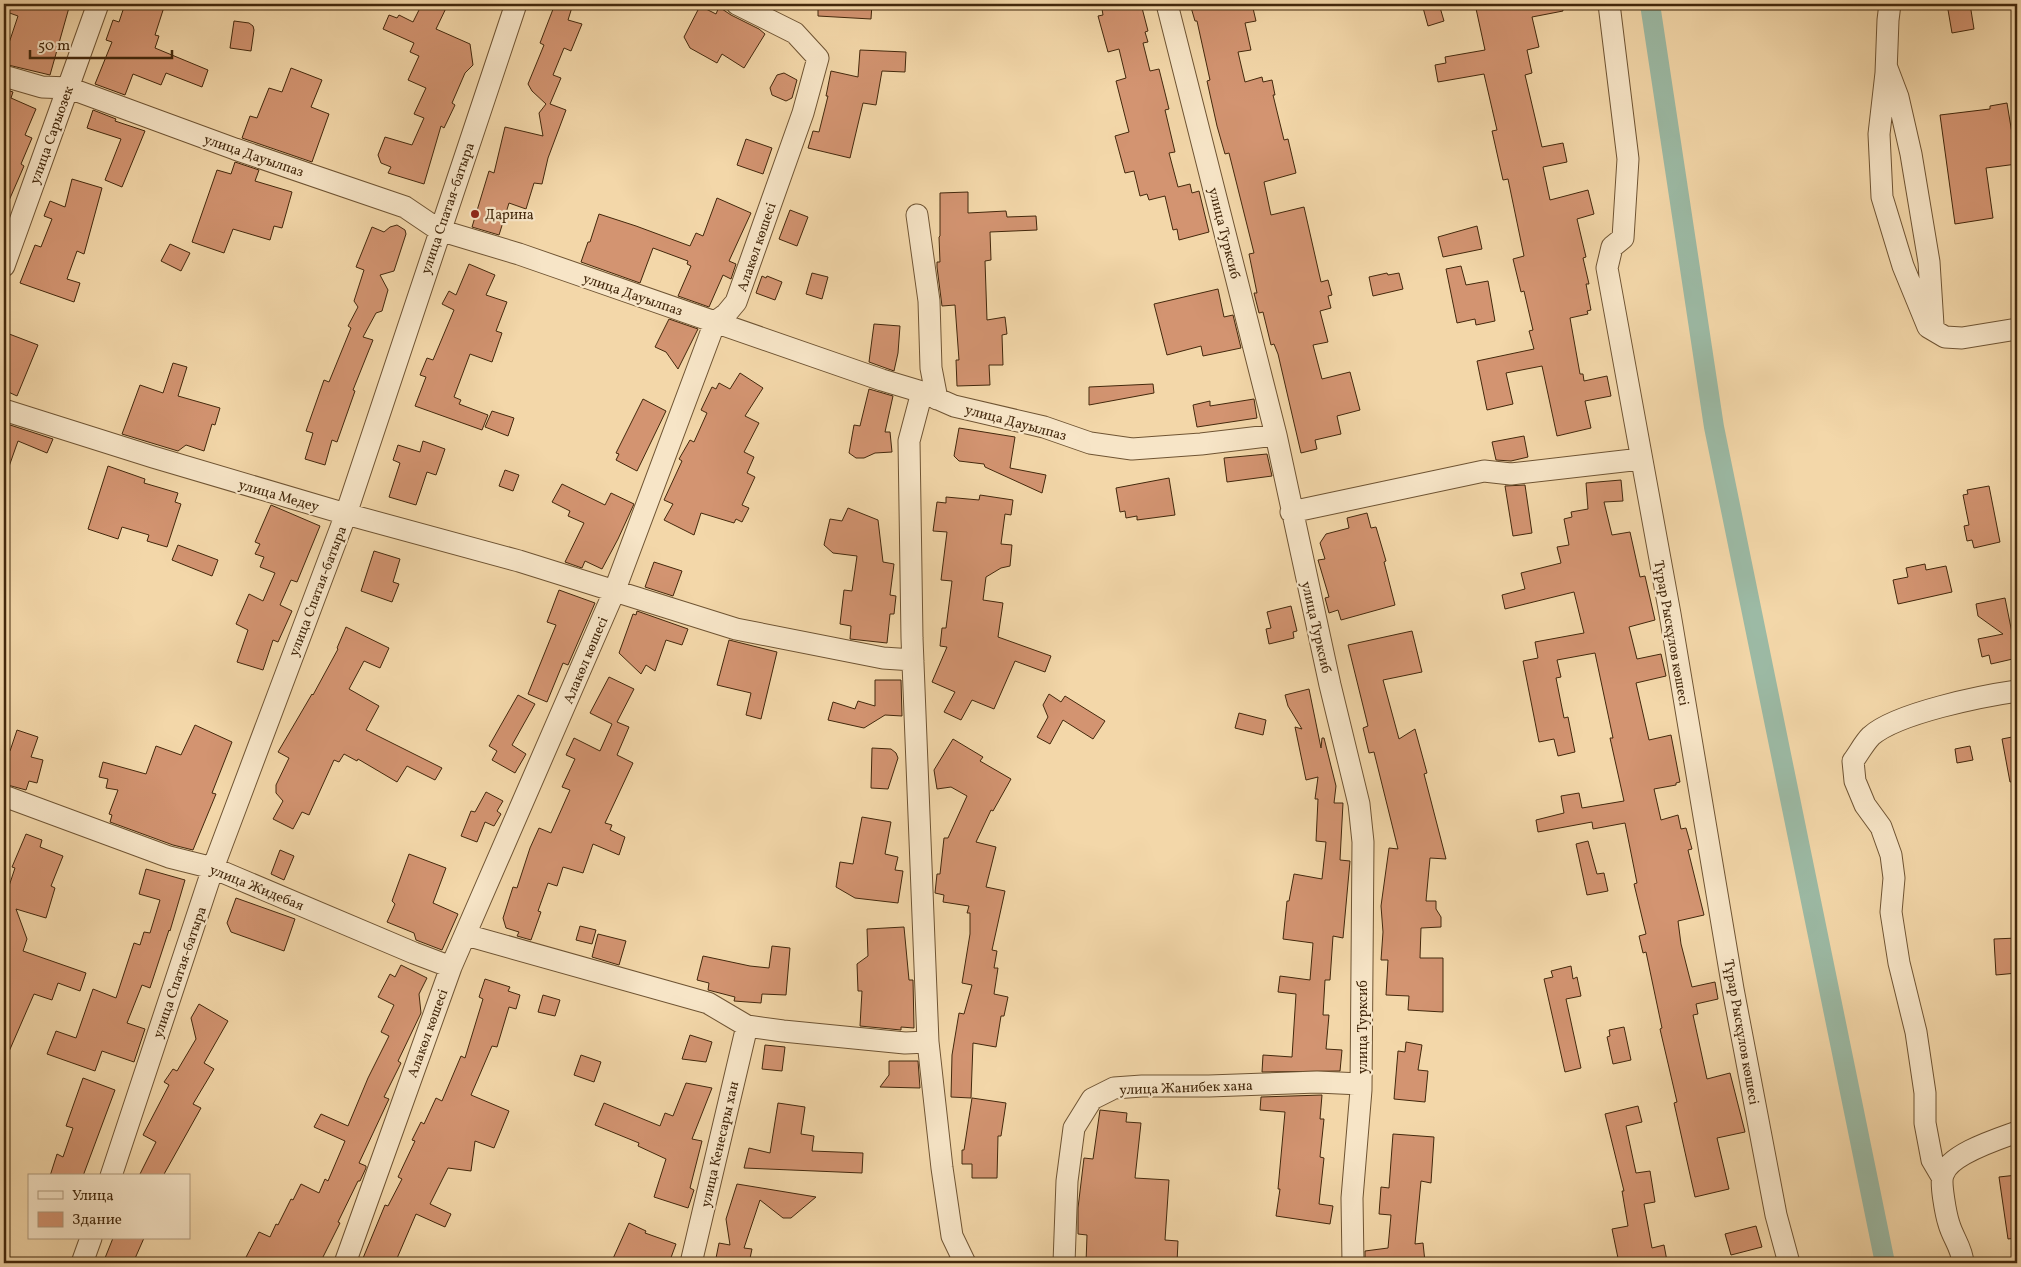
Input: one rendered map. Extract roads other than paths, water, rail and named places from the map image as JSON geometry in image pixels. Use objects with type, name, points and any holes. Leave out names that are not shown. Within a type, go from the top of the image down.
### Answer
[{"type":"street","name":"улица Сарыозек","points":[[4,266],[98,4]]},
{"type":"street","name":"улица Спатая-батыра","points":[[112,1174],[213,868],[346,514],[516,4]]},
{"type":"street","name":"Алакөл көшесі","points":[[345,1263],[451,967],[614,592],[715,322],[726,314],[736,302],[803,113],[818,58],[795,33],[737,4]]},
{"type":"street","name":"улица Турксиб","points":[[1167,4],[1276,435],[1291,512],[1359,804],[1363,842],[1361,1084],[1352,1198],[1353,1263]]},
{"type":"street","name":"Тұрар Рысқұлов көшесі","points":[[1609,4],[1628,159],[1623,238],[1612,247],[1607,268],[1670,614],[1733,990],[1776,1215],[1789,1263]]},
{"type":"street","points":[[1890,4],[1879,134],[1882,197],[1903,266],[1928,327],[1945,337],[1962,338],[2017,329]]},
{"type":"street","points":[[1886,66],[1898,97],[1911,154],[1929,262],[1934,330]]},
{"type":"street","name":"улица Дауылпаз","points":[[4,76],[42,87],[69,88],[235,149],[405,208],[440,230],[519,254],[616,289],[930,395],[954,406],[1044,427],[1090,443],[1132,449],[1200,444],[1276,435]]},
{"type":"street","points":[[916,215],[929,301],[931,368],[930,395],[909,441],[913,660],[928,1042],[942,1168],[952,1236],[964,1263]]},
{"type":"street","name":"улица Медеу","points":[[4,410],[153,457],[346,514],[519,561],[736,629],[883,658],[913,660]]},
{"type":"street","points":[[1291,512],[1484,471],[1511,474],[1641,459]]},
{"type":"street","points":[[1963,1263],[1962,1254],[1949,1224],[1942,1177],[1932,1160],[1925,1123],[1925,1093],[1916,1032],[1899,963],[1891,912],[1894,878],[1891,855],[1882,827],[1865,805],[1855,781],[1853,761],[1872,736],[1895,722],[1936,708],[2017,691]]},
{"type":"street","name":"улица Жидебая","points":[[4,796],[169,857],[213,868],[451,967]]},
{"type":"street","points":[[466,935],[708,1003],[746,1026],[905,1043],[928,1042]]},
{"type":"street","name":"улица Кенесары хан","points":[[691,1263],[746,1026]]},
{"type":"street","name":"улица Жанибек хана","points":[[1064,1263],[1067,1181],[1074,1128],[1092,1099],[1114,1088],[1142,1086],[1209,1086],[1317,1082],[1361,1084]]},
{"type":"street","points":[[1942,1177],[1945,1168],[1965,1153],[2017,1132]]},
{"type":"street","points":[[82,1263],[89,1240]]},
{"type":"waterway","points":[[1650,4],[1714,427],[1885,1263]]},
{"type":"place","name":"Дарина","points":[[475,214]]}]
